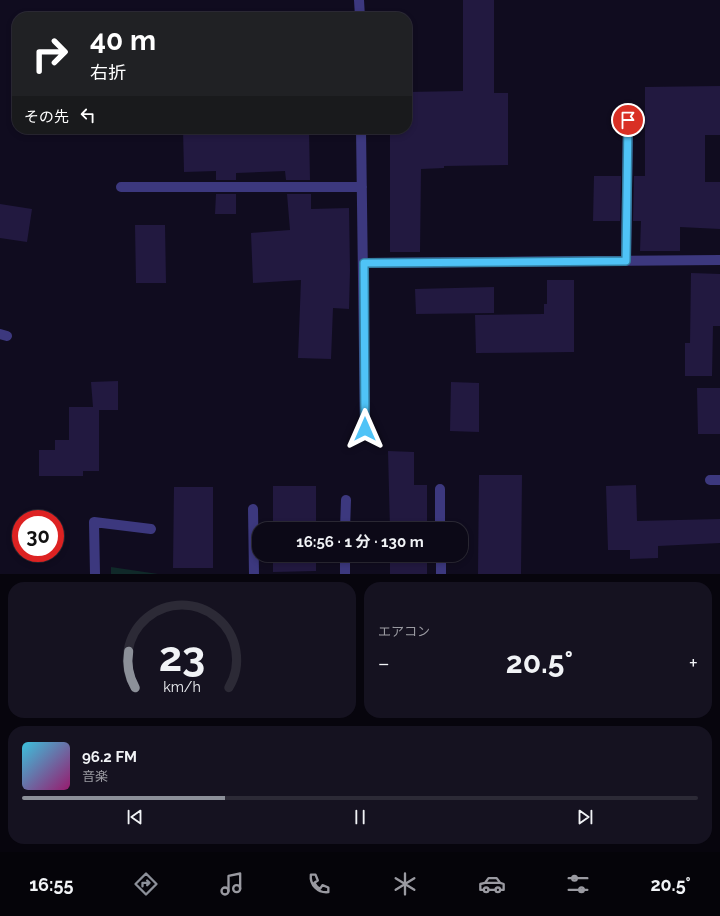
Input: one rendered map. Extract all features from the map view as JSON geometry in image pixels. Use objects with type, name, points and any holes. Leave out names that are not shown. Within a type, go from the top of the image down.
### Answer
[{"type":"street","points":[[359,0],[360,12]]},
{"type":"street","points":[[626,261],[628,120]]},
{"type":"street","points":[[361,134],[364,263],[365,429]]},
{"type":"street","points":[[121,187],[362,187]]},
{"type":"street","points":[[364,263],[720,260]]},
{"type":"street","points":[[440,489],[440,522]]},
{"type":"street","points":[[345,522],[346,500]]},
{"type":"street","points":[[253,509],[254,574]]},
{"type":"street","points":[[95,574],[94,522],[151,529]]},
{"type":"street","points":[[345,562],[345,574]]},
{"type":"street","points":[[441,562],[441,574]]},
{"type":"green space","points":[[111,567],[158,574],[111,574]]},
{"type":"building","points":[[463,0],[494,0],[494,93],[508,93],[508,165],[444,166],[444,168],[421,169],[420,252],[390,252],[390,134],[412,134],[412,92],[463,91]]},
{"type":"building","points":[[720,86],[720,135],[705,135],[705,182],[720,182],[720,229],[680,227],[680,251],[640,251],[641,221],[633,221],[634,176],[645,176],[645,87]]},
{"type":"building","points":[[183,134],[309,134],[310,180],[286,180],[285,171],[236,173],[236,180],[216,180],[216,171],[184,172]]},
{"type":"building","points":[[594,176],[621,176],[620,221],[593,221]]},
{"type":"building","points":[[216,194],[236,194],[236,214],[215,214]]},
{"type":"building","points":[[287,194],[311,194],[311,209],[349,208],[349,309],[333,308],[331,359],[298,358],[301,280],[253,283],[251,233],[290,230]]},
{"type":"building","points":[[0,204],[32,209],[27,242],[0,238]]},
{"type":"building","points":[[135,225],[165,225],[166,283],[136,283]]},
{"type":"building","points":[[691,273],[720,274],[720,326],[713,326],[712,376],[685,376],[685,343],[690,343]]},
{"type":"building","points":[[547,280],[574,280],[574,352],[476,353],[475,315],[544,314],[544,304],[547,304]]},
{"type":"building","points":[[494,287],[494,313],[416,314],[415,289]]},
{"type":"building","points":[[118,381],[118,410],[99,410],[99,471],[83,471],[83,476],[39,476],[39,450],[55,450],[55,440],[69,440],[69,407],[93,407],[91,382]]},
{"type":"building","points":[[451,382],[479,383],[479,432],[450,431]]},
{"type":"building","points":[[697,388],[720,388],[720,434],[698,434]]},
{"type":"building","points":[[388,451],[414,452],[414,485],[427,485],[427,522],[390,522]]},
{"type":"building","points":[[479,475],[522,475],[521,574],[478,574]]},
{"type":"building","points":[[636,485],[637,521],[720,519],[720,543],[658,546],[658,558],[630,559],[630,550],[608,550],[606,486]]},
{"type":"building","points":[[273,486],[316,486],[316,522],[273,522]]},
{"type":"building","points":[[174,487],[213,487],[213,568],[173,568]]},
{"type":"building","points":[[273,562],[316,562],[316,571],[273,572]]},
{"type":"building","points":[[390,562],[427,562],[427,574],[390,574]]},
{"type":"route","points":[[365,429],[364,263],[626,261],[628,120]]}]
